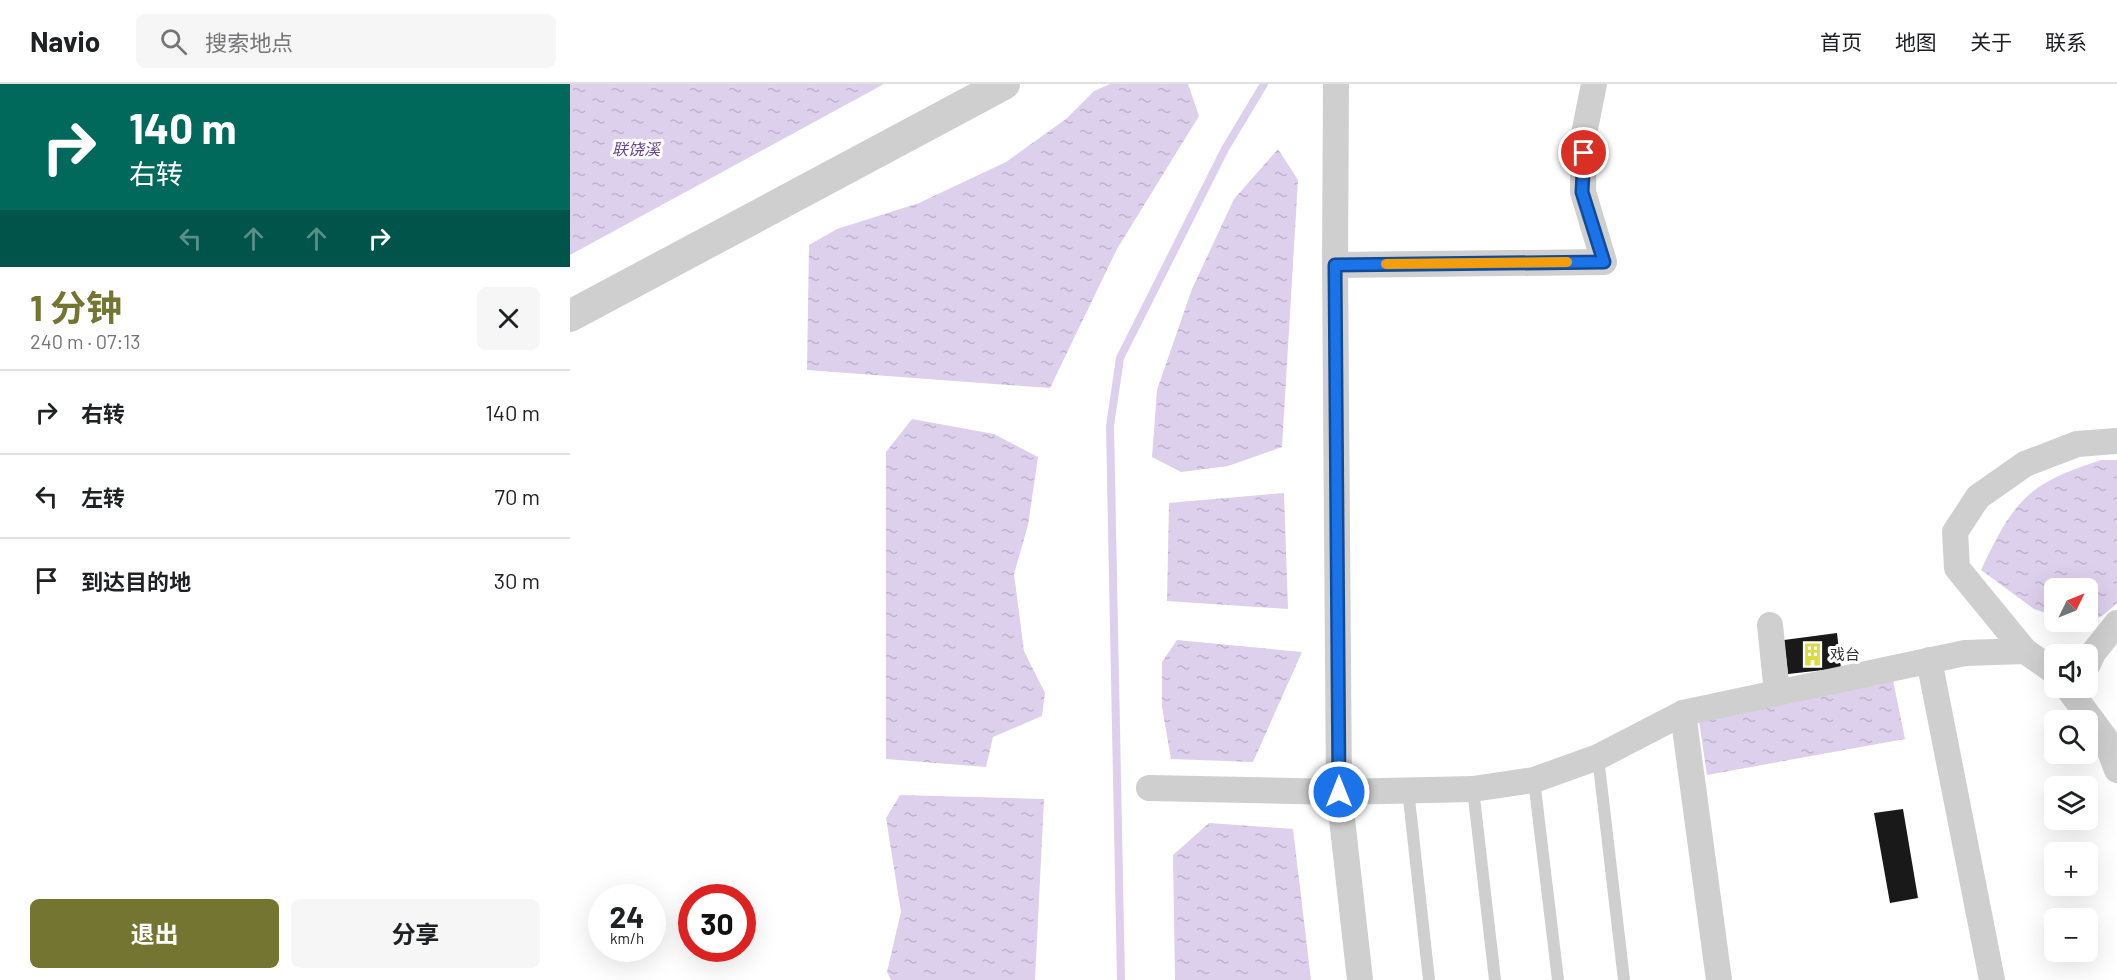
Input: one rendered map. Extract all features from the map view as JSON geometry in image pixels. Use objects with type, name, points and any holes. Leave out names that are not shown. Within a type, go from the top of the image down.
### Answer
[{"type":"street","points":[[570,316],[1004,84]]},
{"type":"street","points":[[1336,84],[1339,792],[1360,980]]},
{"type":"street","points":[[1335,265],[1604,262],[1582,192],[1584,134],[1594,84]]},
{"type":"street","points":[[2044,664],[2025,651],[1957,568],[1956,532],[1978,497],[2025,464],[2078,444],[2117,441]]},
{"type":"street","points":[[2098,647],[2117,623]]},
{"type":"street","points":[[1770,625],[1777,693]]},
{"type":"street","points":[[1149,788],[1339,792],[1473,789],[1534,780],[1598,758],[1683,713],[1965,652],[2025,651]]},
{"type":"street","points":[[1929,660],[1992,980]]},
{"type":"street","points":[[2078,698],[2105,738],[2117,770]]},
{"type":"street","points":[[1683,713],[1719,980]]},
{"type":"lane","points":[[1598,758],[1624,980]]},
{"type":"lane","points":[[1534,780],[1558,980]]},
{"type":"lane","points":[[1473,789],[1495,980]]},
{"type":"lane","points":[[1408,790],[1429,980]]},
{"type":"water","name":"联饶溪","points":[[570,84],[884,84],[570,255]]},
{"type":"water","points":[[1110,84],[1188,84],[1199,116],[1117,249],[1050,388],[807,370],[809,245],[837,229],[919,203],[1006,162],[1066,119],[1094,91]]},
{"type":"water","points":[[1278,149],[1298,180],[1282,447],[1228,466],[1181,472],[1152,457],[1157,390],[1192,289],[1234,199]]},
{"type":"water","points":[[912,419],[994,434],[1038,457],[1028,525],[1014,574],[1024,651],[1045,693],[1042,716],[993,737],[986,767],[886,759],[886,452]]},
{"type":"water","points":[[2101,460],[2117,460],[2117,603],[2098,617],[2098,578],[2044,578],[2044,612],[2034,609],[1981,570],[2003,527],[2026,498],[2056,477]]},
{"type":"water","points":[[1284,493],[1288,609],[1167,601],[1169,503]]},
{"type":"water","points":[[1177,640],[1302,652],[1253,762],[1171,759],[1162,707],[1162,662]]},
{"type":"water","points":[[1893,680],[1905,739],[1707,775],[1699,721]]},
{"type":"water","points":[[900,795],[1044,799],[1035,980],[891,980],[887,972],[901,912],[886,818]]},
{"type":"water","points":[[1209,823],[1293,829],[1311,980],[1175,980],[1173,855]]},
{"type":"building","name":"戏台","points":[[1837,633],[1841,668],[1788,674],[1784,640]]},
{"type":"building","points":[[1903,809],[1918,898],[1890,903],[1874,813]]},
{"type":"waterway","points":[[1121,980],[1110,426],[1120,358],[1225,149],[1264,84]]},
{"type":"slow traffic","points":[[1386,264],[1567,262]]},
{"type":"place","name":"戏台","points":[[1812,654]]},
{"type":"route","points":[[1339,792],[1335,265],[1604,262],[1582,192],[1584,153]]}]
